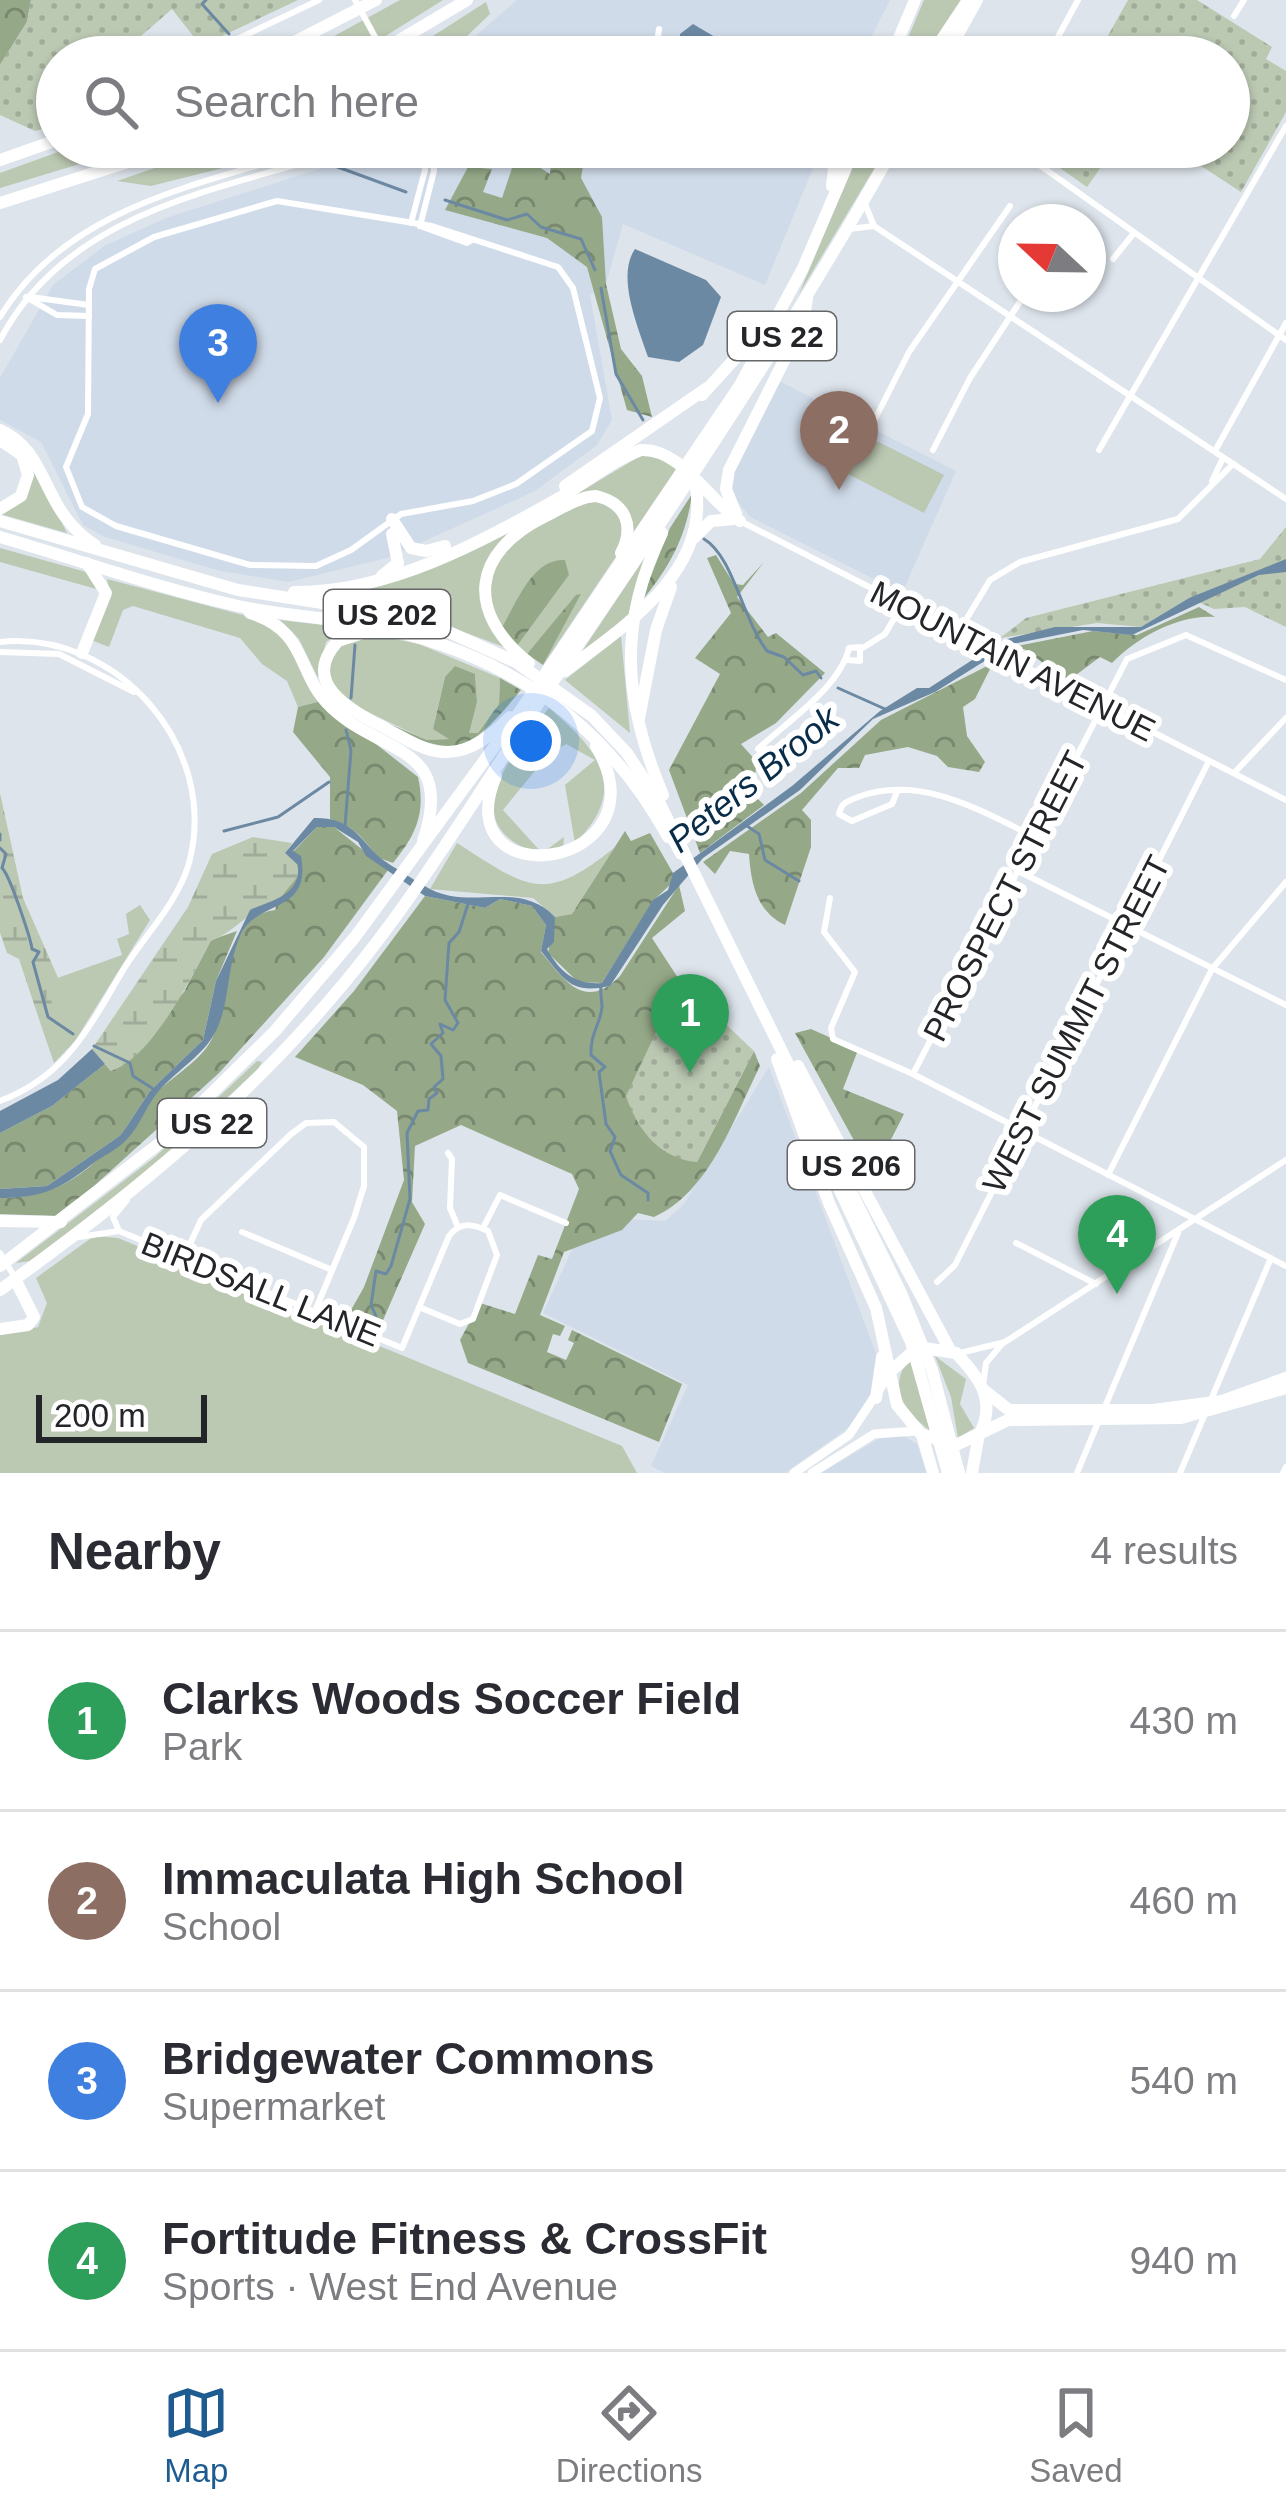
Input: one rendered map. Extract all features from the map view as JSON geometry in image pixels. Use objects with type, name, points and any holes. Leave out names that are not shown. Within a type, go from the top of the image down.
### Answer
[{"type":"highway","points":[[306,36],[376,0]]},
{"type":"highway","points":[[406,36],[467,0]]},
{"type":"highway","points":[[900,36],[915,0]]},
{"type":"highway","points":[[945,36],[968,0]]},
{"type":"highway","points":[[957,36],[977,0]]},
{"type":"highway","points":[[896,36],[908,17]]},
{"type":"highway","points":[[0,160],[36,147]]},
{"type":"highway","points":[[0,203],[110,168]]},
{"type":"highway","points":[[826,215],[834,168]]},
{"type":"highway","name":"US 22","points":[[0,1290],[134,1193],[273,1064],[407,900],[502,756],[540,682],[689,476],[786,303],[846,168]]},
{"type":"highway","name":"US 22","points":[[2,1262],[63,1222],[225,1083],[302,1001],[420,850],[689,476],[807,296],[883,168]]},
{"type":"highway","points":[[740,521],[727,495],[729,470],[803,323],[807,296]]},
{"type":"highway","points":[[575,488],[707,388],[786,303]]},
{"type":"highway","points":[[388,521],[411,548],[440,548],[555,492],[707,388]]},
{"type":"highway","points":[[0,430],[29,451],[67,525],[106,552]]},
{"type":"highway","points":[[0,440],[22,455],[28,476],[21,496],[0,509]]},
{"type":"highway","points":[[238,590],[348,589],[412,570],[646,450],[674,458],[740,521]]},
{"type":"highway","points":[[638,728],[656,630],[690,544],[697,513],[689,476]]},
{"type":"highway","points":[[676,844],[638,728],[628,657],[640,584],[689,476]]},
{"type":"highway","points":[[540,682],[500,632],[486,603],[487,573],[503,542],[578,500],[601,497],[616,504],[628,521],[620,566]]},
{"type":"highway","points":[[690,544],[714,520],[740,521]]},
{"type":"highway","name":"US 202","points":[[0,521],[238,590],[398,617],[467,639],[540,682],[628,753],[907,1320]]},
{"type":"highway","points":[[348,589],[389,572],[398,562],[388,521]]},
{"type":"highway","name":"US 202","points":[[0,537],[233,605],[383,629],[463,650],[540,682],[637,786],[676,844]]},
{"type":"highway","points":[[82,653],[106,593],[86,562]]},
{"type":"highway","points":[[383,629],[338,640],[326,660],[326,685],[340,704],[421,747],[448,753],[471,747],[540,682],[640,614],[680,563]]},
{"type":"highway","points":[[233,605],[286,632],[332,708],[406,751],[420,766],[432,803],[420,850]]},
{"type":"highway","points":[[502,756],[488,803],[500,838],[536,859],[577,848],[601,820],[609,789],[601,754],[575,716]]},
{"type":"highway","name":"US 202","points":[[696,885],[748,982],[907,1320],[959,1472]]},
{"type":"highway","name":"US 206","points":[[748,982],[953,1352],[984,1390]]},
{"type":"highway","name":"US 206","points":[[777,1059],[776,1070],[880,1322],[897,1405],[919,1433]]},
{"type":"highway","points":[[0,1221],[63,1222]]},
{"type":"highway","points":[[857,1264],[882,1358],[876,1398]]},
{"type":"highway","points":[[0,1329],[34,1319],[34,1307],[15,1280]]},
{"type":"highway","points":[[891,1372],[911,1349],[953,1352]]},
{"type":"highway","points":[[1206,1409],[1286,1378]]},
{"type":"highway","points":[[919,1433],[956,1445],[1013,1420],[1206,1409],[1286,1388]]},
{"type":"highway","points":[[984,1390],[1009,1410],[1101,1415]]},
{"type":"highway","points":[[959,1472],[987,1415],[984,1390]]},
{"type":"highway","points":[[919,1433],[933,1473]]},
{"type":"main road","points":[[794,1473],[849,1435],[891,1372]]},
{"type":"main road","points":[[812,1473],[874,1434],[919,1433]]},
{"type":"street","points":[[244,36],[319,0]]},
{"type":"street","points":[[355,0],[375,36]]},
{"type":"street","points":[[1058,36],[1078,0]]},
{"type":"street","points":[[1234,16],[1244,0]]},
{"type":"street","points":[[658,36],[659,29]]},
{"type":"street","points":[[1099,450],[1286,126]]},
{"type":"street","points":[[0,317],[51,255],[111,214],[254,168]]},
{"type":"street","points":[[0,340],[26,297],[72,252],[120,224],[292,168]]},
{"type":"street","points":[[416,224],[425,168]]},
{"type":"street","points":[[416,224],[434,168]]},
{"type":"street","points":[[1043,168],[1283,338]]},
{"type":"street","points":[[298,201],[416,224],[546,260],[566,275],[600,398],[598,419],[586,438],[516,484],[473,501],[388,521],[339,556],[286,569],[235,562],[91,515],[74,494],[66,466],[88,414],[90,279],[105,259],[154,237],[261,203],[298,201]]},
{"type":"street","points":[[864,202],[874,226],[1286,499]]},
{"type":"street","points":[[873,423],[909,352],[998,224]]},
{"type":"street","points":[[849,229],[874,226]]},
{"type":"street","points":[[1113,260],[1134,233]]},
{"type":"street","points":[[26,297],[89,305]]},
{"type":"street","points":[[26,297],[57,315],[89,316]]},
{"type":"street","points":[[933,450],[970,378],[1013,312]]},
{"type":"street","points":[[1210,484],[1218,455],[1283,338],[1286,323]]},
{"type":"street","points":[[958,633],[996,574],[1020,562],[1178,519],[1233,464]]},
{"type":"street","name":"MOUNTAIN AVENUE","points":[[740,521],[1286,800]]},
{"type":"street","points":[[758,749],[848,660],[860,661],[861,649],[885,634],[902,604]]},
{"type":"street","name":"PROSPECT STREET","points":[[913,1074],[1116,676],[1137,652],[1176,636],[1199,640],[1286,680]]},
{"type":"street","points":[[0,642],[41,640],[82,653],[122,675],[170,733],[189,775],[195,823],[188,865],[175,897],[121,973],[79,1047],[41,1082],[0,1102]]},
{"type":"street","points":[[0,652],[59,654],[142,697]]},
{"type":"street","points":[[1234,774],[1286,718]]},
{"type":"street","name":"WEST SUMMIT STREET","points":[[937,1282],[955,1265],[1209,761]]},
{"type":"street","points":[[897,792],[892,804],[852,821],[839,814],[849,801],[880,789],[949,797],[1036,837]]},
{"type":"street","points":[[1018,871],[1286,1005]]},
{"type":"street","points":[[1108,1175],[1212,969],[1286,883]]},
{"type":"street","points":[[830,898],[824,932],[856,972],[831,1028],[838,1042],[913,1074],[1286,1266]]},
{"type":"street","points":[[184,1257],[207,1213],[290,1135],[306,1123],[324,1120],[350,1130],[365,1154],[364,1186],[315,1311]]},
{"type":"street","points":[[448,1153],[452,1160],[450,1208],[458,1227],[419,1307],[460,1324],[473,1319],[497,1256],[493,1235],[483,1228],[458,1227]]},
{"type":"street","points":[[953,1352],[979,1353],[1004,1342],[1286,1160]]},
{"type":"street","name":"BIRDSALL LANE","points":[[119,1231],[113,1217],[134,1193]]},
{"type":"street","points":[[483,1228],[500,1195],[566,1223]]},
{"type":"street","points":[[1077,1473],[1179,1229]]},
{"type":"street","name":"BIRDSALL LANE","points":[[76,1238],[119,1231],[402,1348],[419,1307]]},
{"type":"street","points":[[242,1232],[332,1270]]},
{"type":"street","points":[[1016,1244],[1096,1284]]},
{"type":"street","points":[[1180,1473],[1270,1258]]},
{"type":"street","points":[[2,1262],[15,1280]]},
{"type":"street","points":[[984,1390],[986,1363],[1004,1342]]},
{"type":"shaded area","points":[[517,0],[890,0],[872,36],[475,36]]},
{"type":"shaded area","points":[[322,168],[813,168],[765,285],[623,224],[606,284],[590,295],[612,420],[597,445],[535,491],[387,558],[288,582],[220,571],[105,537],[83,525],[41,442],[0,420],[0,378],[53,285],[104,246],[166,218]]},
{"type":"shaded area","points":[[779,381],[956,471],[902,593],[750,517],[733,496],[730,484],[736,467]]},
{"type":"shaded area","points":[[769,1067],[878,1359],[872,1397],[855,1423],[785,1473],[665,1473],[651,1466],[688,1385],[543,1313],[587,1217],[665,1221],[684,1204]]},
{"type":"shaded area","points":[[902,1435],[917,1444],[927,1473],[821,1473],[880,1438]]},
{"type":"green space","points":[[0,0],[31,0],[27,22],[0,65]]},
{"type":"green space","points":[[31,0],[298,0],[222,36],[193,36],[172,9],[141,36],[36,36],[35,131],[0,115],[0,65],[27,22]]},
{"type":"green space","points":[[400,0],[443,0],[386,36],[334,36]]},
{"type":"green space","points":[[924,0],[963,0],[938,36],[909,36]]},
{"type":"green space","points":[[1128,0],[1197,0],[1272,47],[1266,59],[1286,71],[1286,112],[1241,192],[1204,168],[1250,168],[1250,36],[1108,36]]},
{"type":"green space","points":[[486,2],[490,14],[467,36],[433,36]]},
{"type":"green space","points":[[36,160],[36,168],[66,168],[0,188],[0,173]]},
{"type":"green space","points":[[155,168],[223,168],[151,186],[117,181]]},
{"type":"green space","points":[[467,168],[492,169],[483,192],[502,198],[512,168],[541,168],[550,174],[550,168],[583,168],[581,178],[602,217],[606,284],[621,349],[642,376],[652,417],[627,410],[587,267],[547,238],[445,210]]},
{"type":"green space","points":[[852,168],[874,168],[799,294]]},
{"type":"green space","points":[[1060,168],[1100,168],[1087,187]]},
{"type":"green space","points":[[859,432],[944,475],[924,513],[840,470]]},
{"type":"green space","points":[[647,452],[678,468],[631,540],[608,495],[560,504]]},
{"type":"green space","points":[[28,455],[67,533],[0,514],[23,489]]},
{"type":"green space","points":[[692,494],[675,552],[640,603],[670,528]]},
{"type":"green space","points":[[584,501],[603,501],[623,518],[621,549],[543,665],[581,594],[527,654],[517,646],[569,575],[501,629],[490,604],[489,583],[495,565],[524,535]]},
{"type":"green space","points":[[1286,527],[1286,627],[1245,607],[1214,609],[1189,598],[1141,627],[1097,623],[1000,638],[1026,618],[1260,559]]},
{"type":"green space","points":[[507,533],[484,571],[504,647],[419,615],[318,596]]},
{"type":"green space","points":[[0,548],[86,572],[100,590],[0,562]]},
{"type":"green space","points":[[651,548],[627,619],[581,653]]},
{"type":"green space","points":[[716,555],[734,584],[743,585],[764,562],[737,597],[768,637],[776,633],[825,673],[776,723],[741,744],[757,762],[752,793],[764,805],[700,853],[669,770],[720,674],[695,658],[731,613],[707,558]]},
{"type":"green space","points":[[565,560],[569,575],[517,646],[501,629],[519,596],[543,566]]},
{"type":"green space","points":[[107,579],[258,619],[288,639],[321,701],[298,707],[287,681],[262,664],[240,638],[133,606],[123,610],[109,647],[91,640],[109,588]]},
{"type":"green space","points":[[581,594],[543,665],[527,654],[576,595]]},
{"type":"green space","points":[[1199,607],[1215,617],[1161,628],[1112,663],[1100,657],[1068,681],[1024,649],[1011,651],[988,638],[1017,646],[1093,631],[1137,635]]},
{"type":"green space","points":[[280,620],[348,628],[326,642],[318,678],[299,639]]},
{"type":"green space","points":[[366,633],[419,644],[500,678],[499,704],[478,733],[468,733],[477,702],[475,674],[445,677],[433,729],[453,739],[427,740],[340,699],[327,669],[340,643]]},
{"type":"green space","points":[[621,636],[630,733],[565,680]]},
{"type":"green space","points":[[993,663],[975,699],[963,707],[967,736],[985,762],[979,772],[948,767],[937,756],[908,747],[865,755],[859,768],[838,768],[802,810],[811,820],[811,847],[785,925],[767,912],[757,895],[749,854],[730,851],[715,874],[703,862],[801,793],[881,720]]},
{"type":"green space","points":[[455,666],[475,674],[477,702],[469,733],[478,733],[499,704],[500,678],[521,690],[488,727],[460,744],[428,742],[383,721],[427,740],[449,739],[433,729],[445,677]]},
{"type":"green space","points":[[321,701],[418,777],[417,823],[393,863],[379,858],[352,829],[330,819],[330,777],[293,732],[298,707]]},
{"type":"green space","points":[[549,708],[594,755],[604,788],[592,823],[575,843],[565,785],[595,760],[566,744],[547,756],[503,810],[542,853],[564,837],[563,848],[546,856],[517,844],[500,828],[494,810],[504,770]]},
{"type":"green space","points":[[0,793],[23,898],[59,980],[50,981],[53,1017],[42,1028],[19,959],[7,953],[0,933]]},
{"type":"green space","points":[[317,827],[334,827],[388,870],[324,957],[219,1073],[94,1186],[55,1216],[0,1214],[0,1198],[52,1189],[89,1167],[154,1095],[204,1051],[216,1028],[235,946],[256,916],[275,910],[293,852]]},
{"type":"green space","points":[[625,831],[631,841],[650,833],[673,873],[672,883],[653,901],[602,983],[578,982],[548,953],[555,917],[572,914]]},
{"type":"green space","points":[[253,837],[292,843],[285,854],[296,859],[299,875],[277,902],[211,941],[155,1034],[111,1071],[92,1049],[188,907],[212,854]]},
{"type":"green space","points":[[457,843],[502,871],[536,884],[570,878],[614,848],[572,914],[555,917],[533,898],[430,889]]},
{"type":"green space","points":[[679,885],[685,911],[652,938],[680,981],[675,1002],[697,1162],[754,1051],[760,1066],[718,1152],[691,1190],[654,1217],[638,1213],[622,1230],[564,1252],[540,1315],[565,1326],[560,1336],[553,1334],[547,1352],[566,1360],[574,1343],[568,1340],[572,1330],[682,1384],[659,1442],[468,1363],[460,1340],[480,1303],[515,1314],[538,1255],[552,1259],[579,1189],[572,1174],[461,1125],[415,1146],[412,1202],[425,1224],[377,1334],[346,1319],[364,1287],[404,1180],[397,1111],[363,1085],[295,1057],[354,991],[425,896],[485,908],[500,899],[532,906],[546,925],[541,952],[575,988],[596,992],[620,976]]},
{"type":"green space","points":[[140,905],[150,920],[75,1041],[54,1063],[42,1028],[52,1017],[49,981],[122,955],[117,939],[129,934],[126,914]]},
{"type":"green space","points":[[237,931],[216,981],[203,1040],[150,1091],[121,1135],[47,1186],[0,1189],[0,1133],[52,1106],[105,1064],[111,1071],[184,992],[211,940]]},
{"type":"green space","points":[[680,981],[754,1051],[697,1162],[671,1155],[651,1140],[626,1096]]},
{"type":"green space","points":[[811,1029],[858,1050],[843,1089],[904,1114],[879,1163],[862,1155],[795,1033]]},
{"type":"green space","points":[[257,1061],[262,1062],[258,1069],[144,1175],[30,1261],[16,1263],[155,1157]]},
{"type":"green space","points":[[94,1236],[118,1238],[622,1446],[637,1473],[0,1473],[0,1335],[38,1327],[47,1303],[36,1278]]},
{"type":"green space","points":[[935,1356],[966,1379],[960,1404],[974,1428],[958,1438],[951,1397]]},
{"type":"green space","points":[[910,1360],[932,1432],[907,1409],[899,1390]]},
{"type":"water","points":[[693,24],[713,36],[680,36]]},
{"type":"water","points":[[635,249],[706,280],[721,297],[703,345],[679,362],[648,357],[628,287]]},
{"type":"water","points":[[1286,559],[1286,572],[1259,575],[1132,635],[1083,630],[1012,644],[935,692],[873,719],[800,790],[703,858],[663,905],[610,986],[586,988],[562,977],[541,951],[546,925],[532,906],[500,899],[485,908],[425,896],[366,856],[358,842],[334,827],[317,827],[293,851],[301,856],[298,888],[248,924],[240,936],[214,1035],[158,1092],[128,1138],[59,1186],[38,1194],[0,1198],[0,1189],[47,1186],[121,1135],[150,1091],[203,1040],[216,981],[250,910],[295,884],[298,865],[285,853],[314,818],[349,827],[378,856],[430,889],[462,897],[510,897],[541,906],[555,917],[554,942],[547,949],[557,964],[576,979],[602,983],[653,900],[668,890],[673,873],[792,786],[880,711],[917,688],[929,688],[1003,640],[1055,627],[1141,627],[1189,598]]},
{"type":"water","points":[[92,1049],[105,1064],[52,1106],[0,1133],[0,1111],[58,1080]]},
{"type":"waterway","points":[[206,0],[202,4],[229,34]]},
{"type":"waterway","points":[[340,168],[406,192]]},
{"type":"waterway","points":[[445,200],[507,220],[527,214],[541,227],[581,239],[595,270]]},
{"type":"waterway","points":[[601,288],[616,374],[643,420]]},
{"type":"waterway","points":[[704,539],[723,559],[767,651],[784,657],[803,675],[816,671],[821,678]]},
{"type":"waterway","points":[[351,698],[355,645]]},
{"type":"waterway","points":[[838,688],[885,709]]},
{"type":"waterway","points":[[345,826],[351,750],[346,730]]},
{"type":"waterway","points":[[224,831],[278,817],[329,782]]},
{"type":"waterway","name":"Peters Brook","points":[[747,826],[759,834],[765,860],[799,881]]},
{"type":"waterway","points":[[0,834],[0,840]]},
{"type":"waterway","points":[[0,848],[6,854],[2,868],[32,949],[39,952],[33,962],[48,1017],[73,1034]]},
{"type":"waterway","points":[[370,1320],[376,1316],[371,1305],[376,1271],[386,1274],[391,1266],[410,1199],[407,1133],[418,1111],[428,1110],[429,1099],[437,1093],[434,1087],[443,1079],[441,1056],[431,1044],[443,1033],[440,1024],[453,1030],[458,1023],[445,1000],[449,943],[459,932],[468,904]]},
{"type":"waterway","points":[[601,987],[601,1013],[591,1055],[605,1067],[599,1072],[606,1124],[615,1137],[610,1151],[621,1175],[648,1193],[648,1200]]},
{"type":"waterway","points":[[94,1046],[130,1063],[133,1076],[152,1088]]},
{"type":"place","name":"Bridgewater Commons","points":[[218,403]]},
{"type":"place","name":"Immaculata High School","points":[[839,490]]},
{"type":"place","name":"Clarks Woods Soccer Field","points":[[690,1073]]},
{"type":"place","name":"Fortitude Fitness & CrossFit","points":[[1117,1294]]}]
